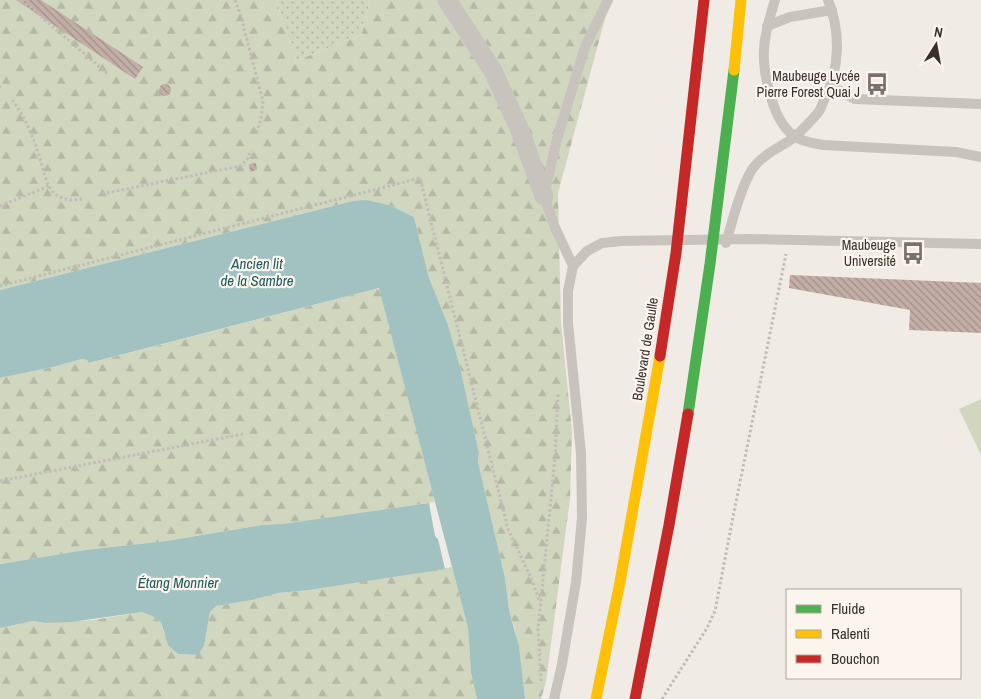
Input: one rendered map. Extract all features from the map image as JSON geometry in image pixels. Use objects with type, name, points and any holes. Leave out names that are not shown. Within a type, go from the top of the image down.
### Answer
[{"type":"main road","name":"Boulevard de Gaulle","points":[[596,699],[646,444],[676,253],[704,0]]},
{"type":"main road","points":[[635,699],[684,441],[706,306],[720,252],[718,217],[741,0]]},
{"type":"street","points":[[447,0],[493,71],[519,128],[544,196]]},
{"type":"lane","points":[[573,266],[554,225],[544,196],[557,139],[585,47],[608,0]]},
{"type":"lane","points":[[775,0],[766,26],[763,56],[765,79],[775,113],[786,129],[795,136],[808,142],[823,145],[956,152],[981,158]]},
{"type":"lane","points":[[720,252],[753,168],[764,157],[795,136],[818,113],[831,86],[837,49],[836,26],[830,5],[766,26]]},
{"type":"lane","points":[[831,86],[855,99],[981,104]]},
{"type":"lane","points":[[554,699],[576,582],[582,518],[581,453],[568,323],[568,291],[573,266],[587,251],[602,243],[621,241],[789,240],[981,244]]},
{"type":"path","points":[[22,0],[108,75]]},
{"type":"path","points":[[235,0],[263,101],[261,119],[256,134]]},
{"type":"path","points":[[12,100],[30,130],[43,173],[49,186],[58,196],[68,202],[82,200]]},
{"type":"path","points":[[102,194],[240,166],[247,160],[251,150]]},
{"type":"path","points":[[0,286],[420,178],[508,529],[540,602]]},
{"type":"path","points":[[0,206],[49,186]]},
{"type":"path","points":[[662,699],[707,628],[715,611],[789,240]]},
{"type":"path","points":[[540,685],[541,661],[538,629],[555,458],[558,388]]},
{"type":"path","points":[[0,481],[243,434]]},
{"type":"green space","points":[[0,0],[276,0],[296,61],[362,34],[370,0],[610,0],[558,193],[561,323],[572,431],[570,499],[546,682],[541,699],[525,699],[505,578],[478,462],[479,453],[460,367],[448,325],[429,278],[414,217],[389,205],[353,201],[0,290]]},
{"type":"green space","points":[[276,0],[370,0],[362,34],[296,61]]},
{"type":"green space","points":[[380,289],[435,502],[282,524],[262,525],[166,541],[85,550],[0,564],[0,378],[82,359],[90,363]]},
{"type":"green space","points":[[981,399],[981,455],[959,409]]},
{"type":"green space","points":[[452,567],[468,628],[471,673],[477,699],[0,699],[0,628],[33,621],[45,623],[93,620],[142,612],[161,622],[164,633],[178,654],[197,655],[204,646],[210,612],[216,606],[252,600],[278,593],[309,590]]},
{"type":"water","name":"Ancien lit de la Sambre","points":[[366,200],[389,205],[414,217],[429,278],[448,325],[460,367],[479,453],[478,462],[505,578],[509,610],[519,647],[525,699],[477,699],[471,673],[468,628],[379,288],[89,363],[87,360],[82,359],[0,378],[0,290],[353,201]]},
{"type":"water","name":"Étang Monnier","points":[[429,503],[435,536],[438,539],[445,569],[278,593],[252,600],[216,606],[210,612],[204,646],[198,655],[178,654],[168,645],[161,622],[142,612],[71,622],[45,623],[33,621],[0,628],[0,564],[85,550],[166,541],[262,525],[282,524]]},
{"type":"building","points":[[16,0],[41,0],[143,67],[135,79]]},
{"type":"building","points":[[163,84],[167,84],[171,90],[167,96],[163,96],[159,92],[159,88]]},
{"type":"building","points":[[256,163],[257,170],[250,172],[249,164]]},
{"type":"building","points":[[790,275],[981,283],[981,333],[909,330],[910,310],[789,288]]},
{"type":"traffic: fast","points":[[688,414],[710,264],[734,70]]},
{"type":"traffic: slow","points":[[734,70],[741,0]]},
{"type":"traffic: slow","points":[[596,699],[620,582],[660,356]]},
{"type":"traffic: jam","points":[[660,356],[676,253],[704,0]]},
{"type":"traffic: jam","points":[[635,699],[669,525],[688,414]]},
{"type":"place","name":"Maubeuge Lycée Pierre Forest Quai J","points":[[877,84]]},
{"type":"place","name":"Maubeuge Université","points":[[913,253]]}]
